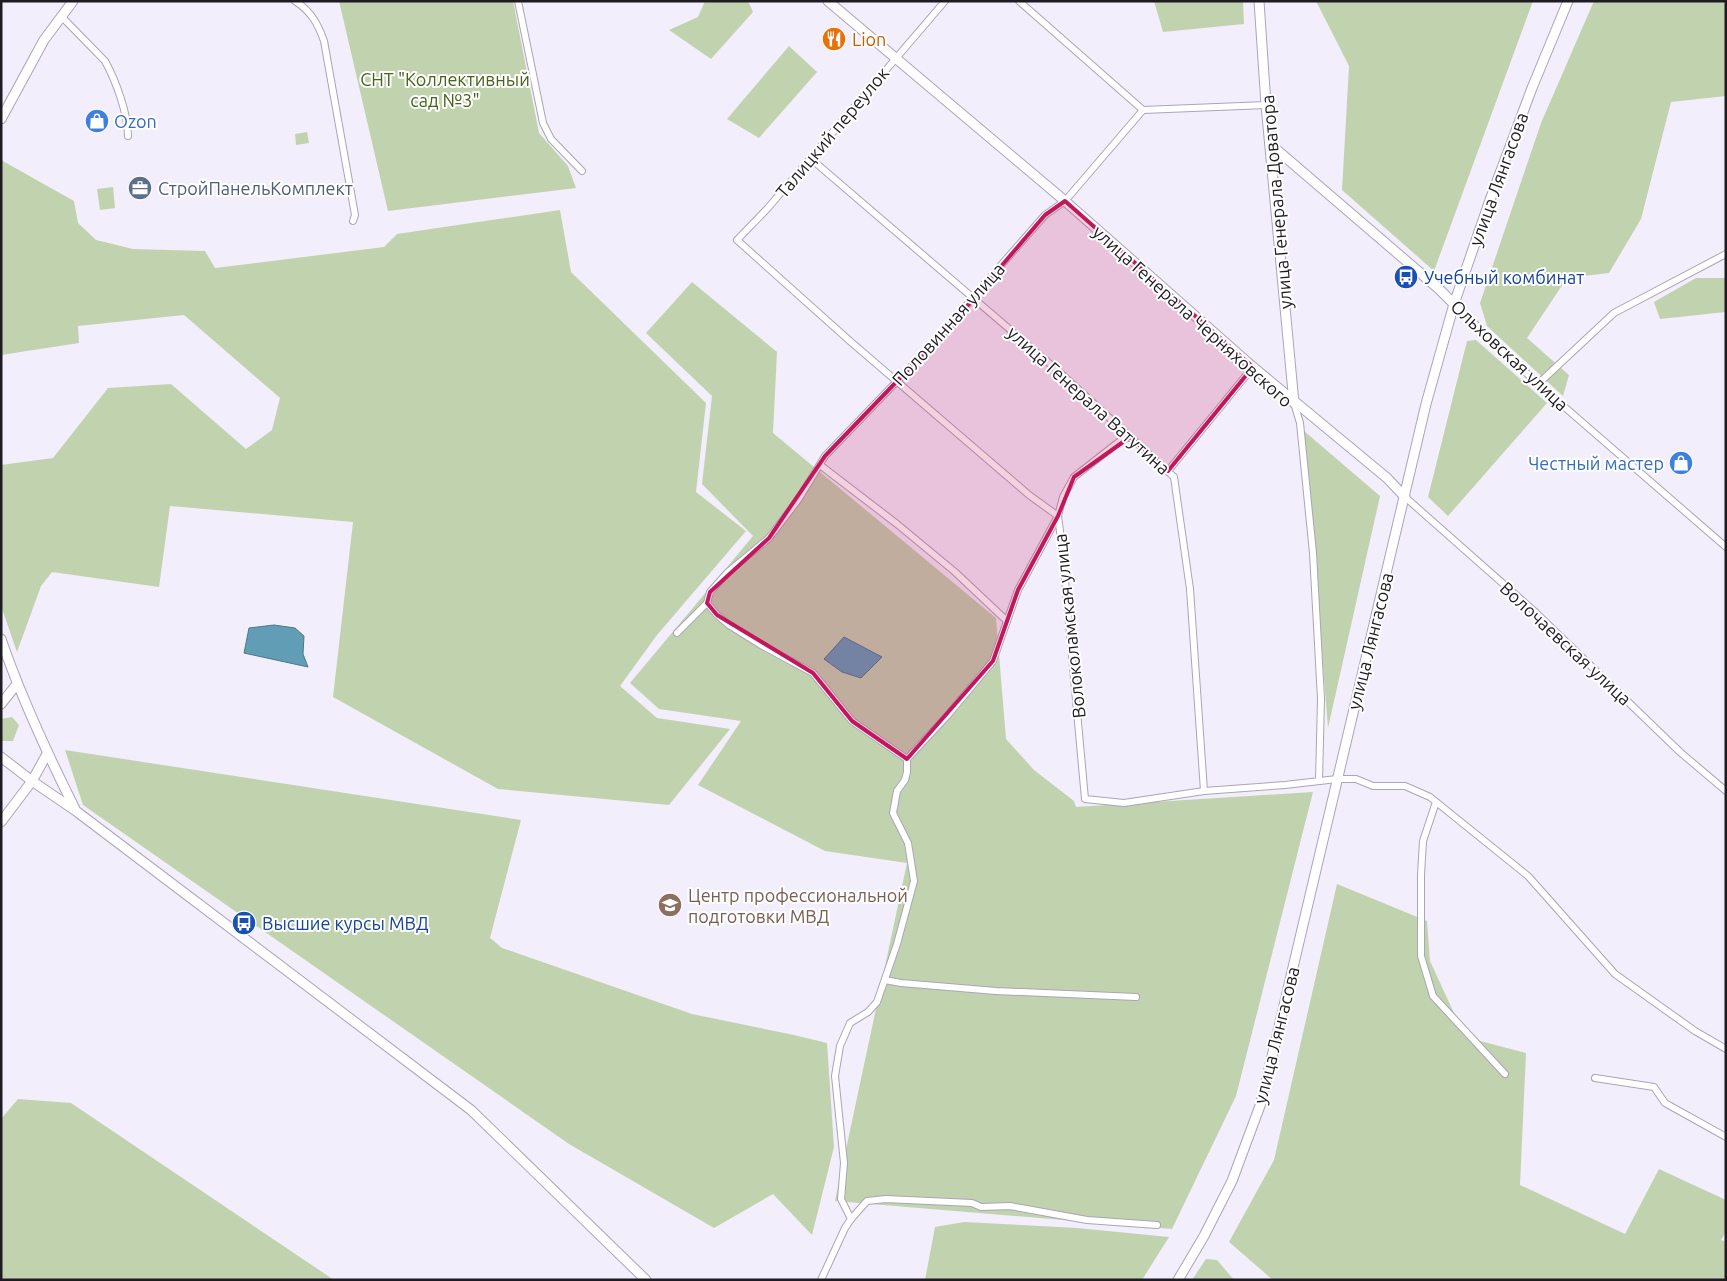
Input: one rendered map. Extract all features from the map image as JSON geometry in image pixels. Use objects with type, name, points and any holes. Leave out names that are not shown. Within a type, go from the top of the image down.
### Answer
[{"type":"street","points":[[1,119],[44,40],[73,1]]},
{"type":"street","points":[[295,1],[311,14],[318,25],[324,41],[355,215],[354,221]]},
{"type":"street","points":[[518,1],[544,123],[550,139],[582,172]]},
{"type":"street","name":"улица Генерала Черняховского","points":[[828,1],[1065,201],[1294,403],[1300,423],[1313,553],[1321,699],[1319,781]]},
{"type":"street","name":"Талицкий переулок","points":[[737,240],[946,1]]},
{"type":"street","points":[[1019,1],[1143,110],[1266,105]]},
{"type":"street","name":"улица Генерала Доватора","points":[[1259,1],[1266,105],[1294,403]]},
{"type":"street","name":"улица Лянгасова","points":[[1178,1280],[1204,1236],[1232,1181],[1261,1103],[1426,404],[1454,304],[1532,88],[1568,1]]},
{"type":"street","points":[[61,16],[105,61],[126,117],[128,136]]},
{"type":"street","name":"Половинная улица","points":[[677,633],[707,603],[710,592],[728,572],[769,538],[798,500],[825,456],[950,326],[973,297],[1045,216],[1065,201],[1143,110]]},
{"type":"street","name":"Ольховская улица","points":[[1270,144],[1439,288],[1538,384],[1726,547]]},
{"type":"street","name":"улица Генерала Ватутина","points":[[810,158],[1056,369],[1174,477],[1190,589],[1204,791]]},
{"type":"street","name":"Волоколамская улица","points":[[737,240],[851,342],[1029,495],[1058,516],[1085,799],[1124,804],[1204,791]]},
{"type":"street","points":[[1538,384],[1614,313],[1726,254]]},
{"type":"street","points":[[1168,471],[1253,367]]},
{"type":"street","points":[[1294,403],[1387,478],[1405,497]]},
{"type":"street","points":[[851,1219],[842,1199],[844,1163],[835,1076],[840,1046],[850,1023],[868,1012],[877,1002],[897,944],[914,881],[908,843],[893,813],[896,791],[905,780],[908,772],[907,759],[947,716],[993,661],[1018,590],[1058,516],[1063,497],[1074,477],[1120,441],[1130,437]]},
{"type":"street","points":[[820,465],[897,524],[955,572],[1007,621]]},
{"type":"street","name":"Волочаевская улица","points":[[1405,497],[1534,611],[1680,752],[1726,791]]},
{"type":"street","points":[[707,603],[729,625],[812,673],[852,721],[907,759]]},
{"type":"street","points":[[1,638],[17,684],[76,811]]},
{"type":"street","points":[[1,704],[17,684]]},
{"type":"street","points":[[1,822],[32,781],[48,754]]},
{"type":"street","points":[[1,757],[76,811],[471,1110],[646,1280]]},
{"type":"street","points":[[1204,791],[1356,779],[1374,786],[1405,786],[1430,797],[1528,876],[1615,974],[1695,1031],[1726,1049]]},
{"type":"street","points":[[1436,802],[1423,841],[1420,876],[1421,956],[1433,996],[1505,1074]]},
{"type":"street","points":[[885,980],[996,991],[1136,997]]},
{"type":"street","points":[[1595,1078],[1654,1086],[1665,1103],[1726,1137]]},
{"type":"street","points":[[821,1280],[851,1219],[867,1202],[886,1198],[972,1203],[981,1207],[1010,1206],[1088,1220],[1158,1226]]},
{"type":"highlighted area","points":[[1065,201],[1253,367],[1168,471],[1130,437],[1074,477],[1058,516],[1018,590],[993,661],[907,759],[852,721],[813,673],[717,615],[707,603],[710,592],[769,538],[825,456],[950,326],[1045,215]]},
{"type":"green space","name":"СНТ \"Коллективный сад №3\"","points":[[339,1],[513,1],[539,133],[568,166],[576,188],[388,211]]},
{"type":"green space","points":[[705,1],[748,1],[753,12],[711,59],[669,30],[698,17]]},
{"type":"green space","points":[[1154,1],[1243,1],[1244,24],[1163,32]]},
{"type":"green space","points":[[1316,1],[1533,1],[1434,271],[1342,190],[1349,66]]},
{"type":"green space","points":[[1594,1],[1726,1],[1726,96],[1671,102],[1641,219],[1609,273],[1567,278],[1527,338],[1569,375],[1563,396],[1487,326],[1480,303],[1541,123]]},
{"type":"green space","points":[[789,46],[817,72],[759,138],[727,119]]},
{"type":"green space","points":[[307,132],[309,143],[296,145],[295,134]]},
{"type":"green space","points":[[1,160],[74,201],[78,223],[96,240],[133,249],[205,251],[215,268],[384,247],[397,234],[560,210],[571,272],[706,403],[696,492],[746,531],[657,635],[620,686],[657,718],[730,729],[669,805],[498,789],[333,697],[353,522],[170,506],[159,587],[52,572],[41,586],[17,652],[1,606],[1,465],[53,458],[108,388],[171,384],[246,449],[272,430],[280,398],[184,315],[78,326],[79,343],[1,355]]},
{"type":"green space","points":[[113,187],[115,208],[100,210],[97,189]]},
{"type":"green space","points":[[1696,278],[1726,278],[1726,312],[1660,319],[1654,302]]},
{"type":"green space","points":[[692,282],[777,352],[773,433],[996,618],[1006,739],[1034,770],[1074,801],[1076,807],[1313,792],[1236,1096],[1172,1229],[835,1201],[907,863],[825,851],[698,785],[741,721],[659,709],[630,683],[753,536],[702,484],[712,396],[646,333]]},
{"type":"green space","points":[[1476,340],[1547,403],[1448,516],[1428,497],[1467,341]]},
{"type":"green space","points":[[1304,431],[1380,496],[1328,728]]},
{"type":"green space","points":[[12,717],[19,725],[13,741],[1,741],[1,719]]},
{"type":"green space","points":[[65,750],[521,820],[490,938],[502,948],[692,1014],[827,1043],[834,1147],[812,1235],[773,1194],[714,1228],[569,1144],[83,805]]},
{"type":"green space","points":[[1337,884],[1427,921],[1430,961],[1465,1037],[1526,1053],[1520,1185],[1625,1234],[1659,1169],[1726,1200],[1726,1232],[1721,1240],[1726,1242],[1726,1280],[1273,1280],[1229,1242],[1274,1160]]},
{"type":"green space","points":[[18,1099],[71,1103],[334,1280],[1,1280],[1,1119]]},
{"type":"green space","points":[[964,1222],[1077,1228],[1169,1237],[1142,1280],[925,1280],[935,1227]]},
{"type":"green space","points":[[1206,1259],[1217,1260],[1234,1280],[1192,1280]]},
{"type":"water","points":[[274,625],[295,628],[304,636],[303,654],[308,667],[244,653],[249,628]]},
{"type":"water","points":[[844,637],[882,657],[861,678],[842,672],[824,659]]},
{"type":"place","name":"Lion","points":[[834,39]]},
{"type":"place","name":"Ozon","points":[[97,121]]},
{"type":"place","name":"СтройПанельКомплект","points":[[140,188]]},
{"type":"place","name":"Учебный комбинат","points":[[1406,277]]},
{"type":"place","name":"Честный мастер","points":[[1681,463]]},
{"type":"place","name":"Центр профессиональной подготовки МВД","points":[[670,905]]},
{"type":"place","name":"Высшие курсы МВД","points":[[244,923]]}]
